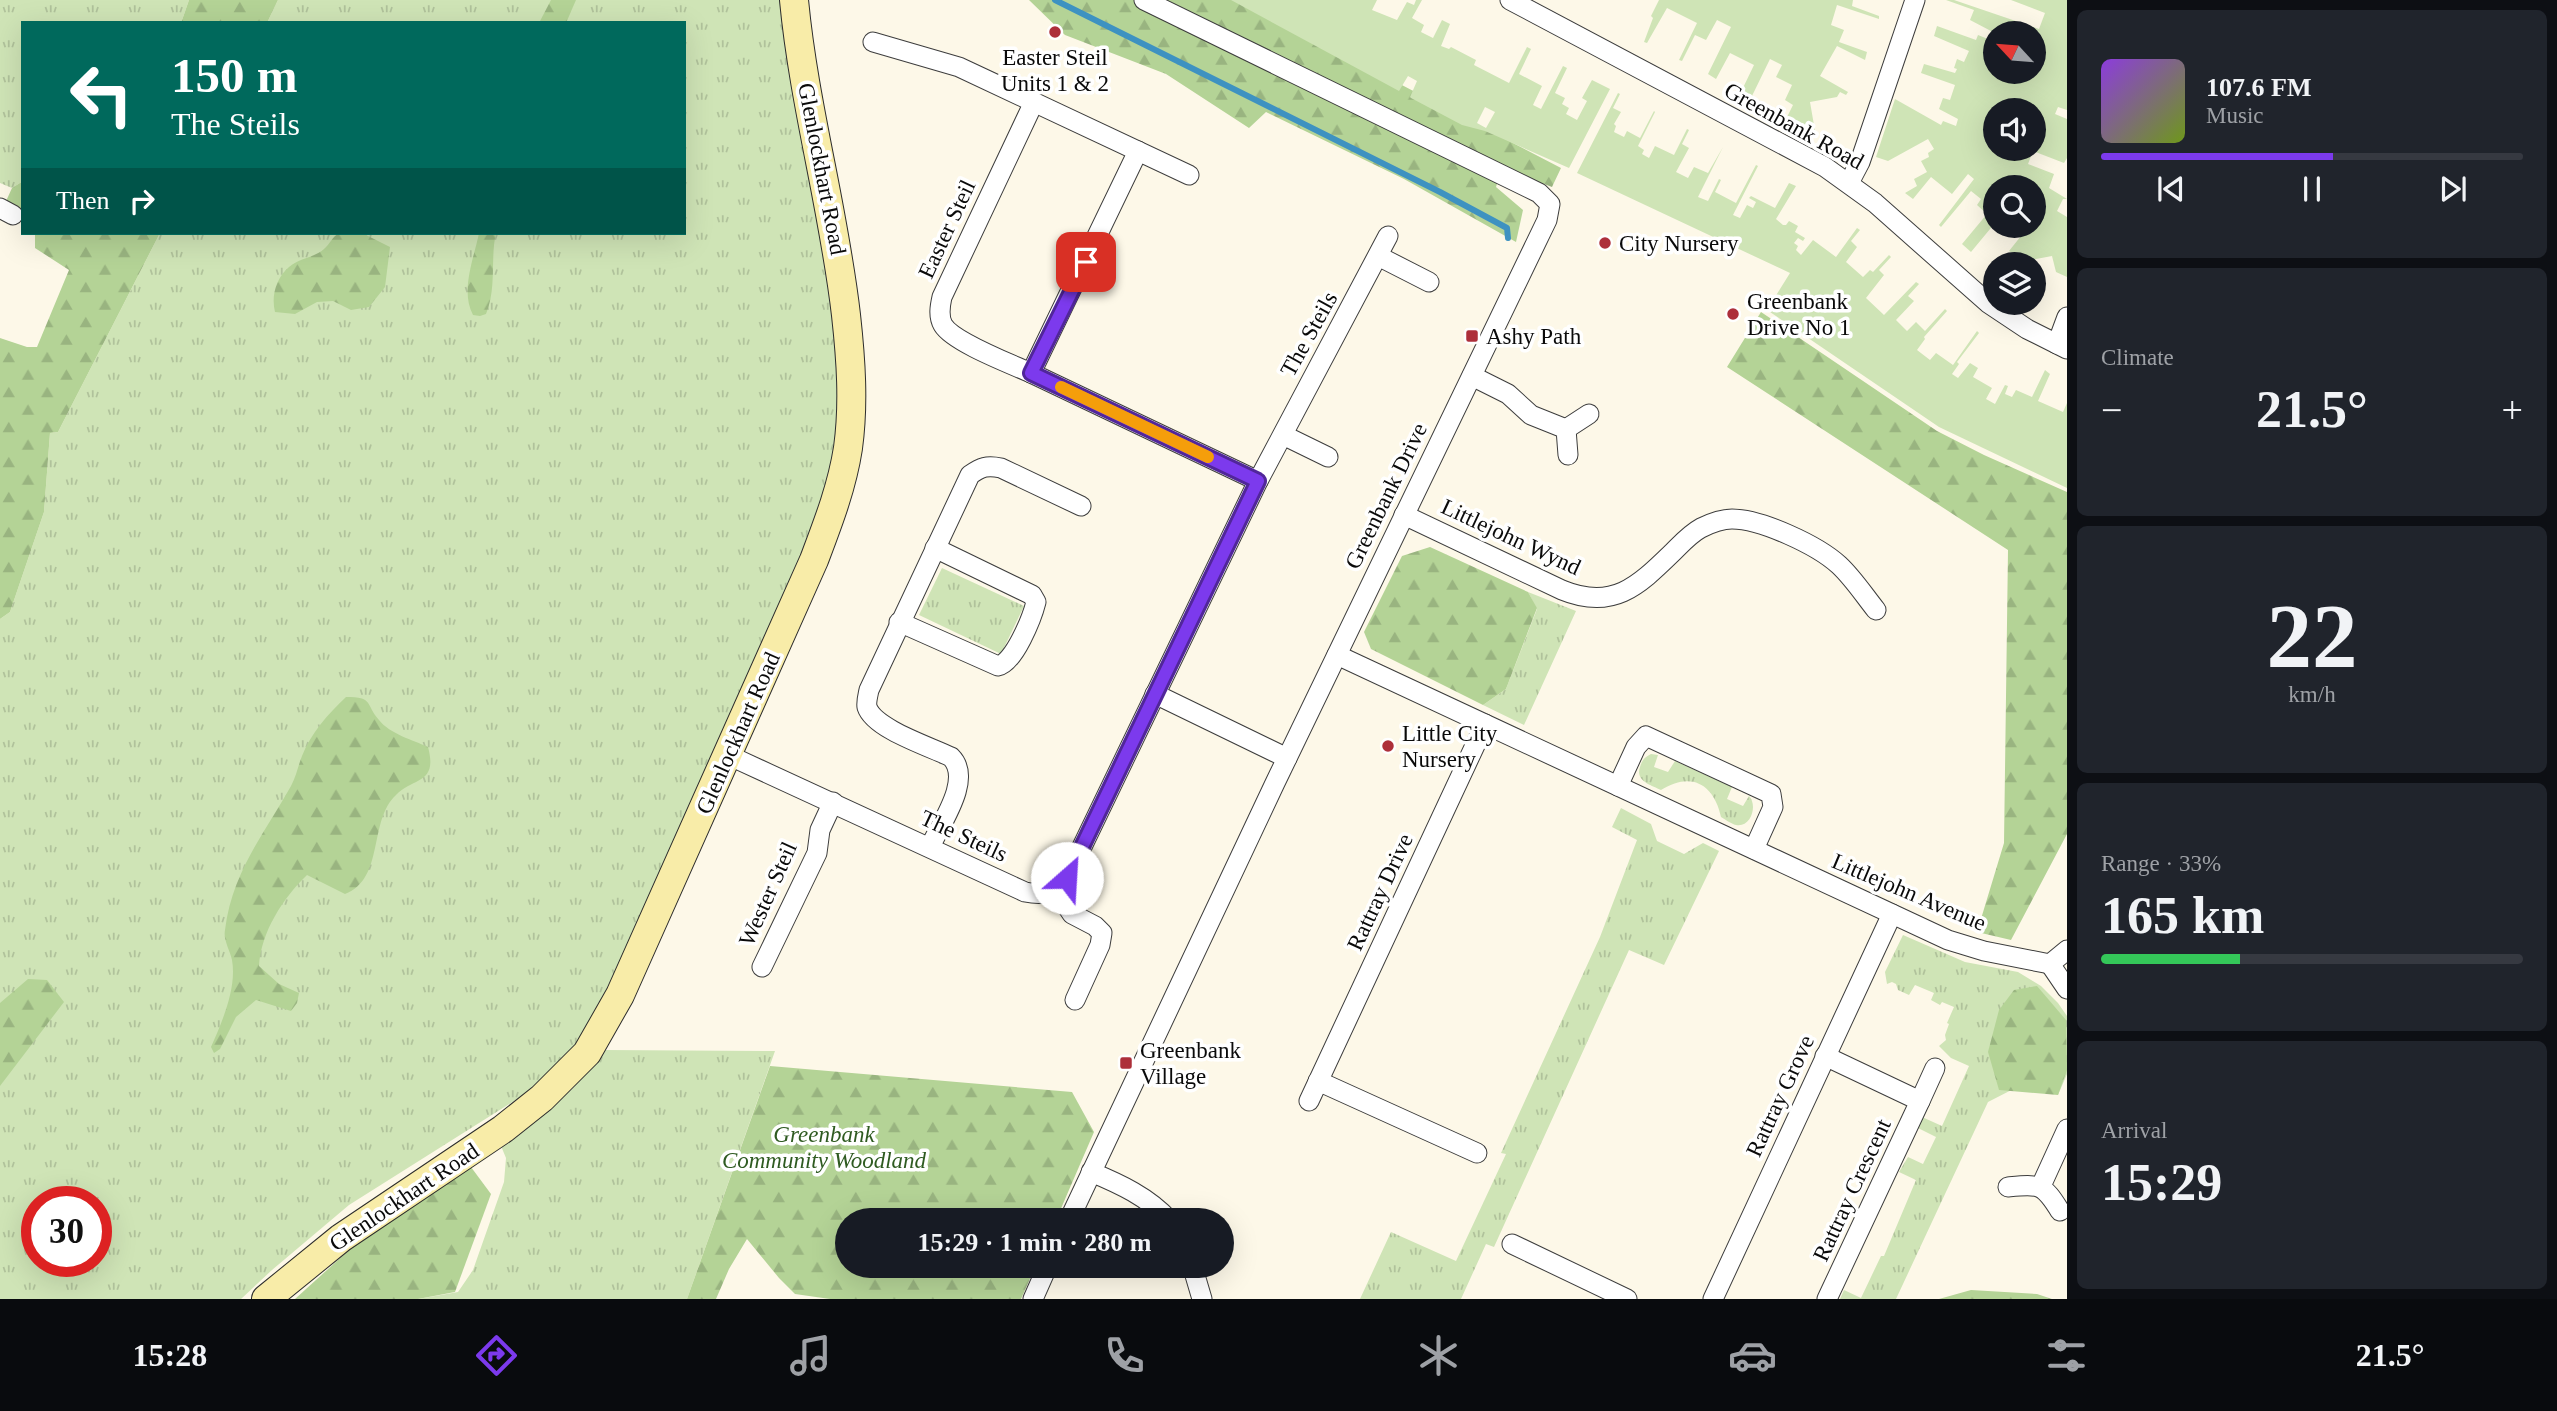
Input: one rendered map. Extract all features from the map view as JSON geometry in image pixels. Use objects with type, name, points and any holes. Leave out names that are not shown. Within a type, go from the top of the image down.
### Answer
[{"type":"street","name":"Glenlockhart Road","points":[[266,1299],[341,1238],[524,1114],[574,1068],[597,1036],[620,995],[814,560],[837,499],[850,432],[852,384],[840,261],[810,107],[794,0]]},
{"type":"street","name":"Greenbank Drive","points":[[1074,1208],[1546,220],[1550,204],[1530,189],[1144,0]]},
{"type":"street","name":"Greenbank Road","points":[[1510,0],[1805,156],[1849,183],[1888,214],[1977,295],[2016,322],[2062,346]]},
{"type":"street","points":[[1849,183],[1861,157],[1915,0]]},
{"type":"street","points":[[873,42],[959,67],[1189,175]]},
{"type":"street","name":"Easter Steil","points":[[1031,373],[956,338],[942,324],[940,312],[942,297],[1034,102]]},
{"type":"street","points":[[1138,151],[1031,373],[1258,481]]},
{"type":"street","name":"The Steils","points":[[728,755],[1025,892],[1041,895],[1056,890],[1067,878],[1258,481],[1388,236]]},
{"type":"street","points":[[1378,256],[1429,282]]},
{"type":"street","points":[[2062,346],[2067,317]]},
{"type":"street","points":[[1472,376],[1508,394],[1531,415],[1566,429]]},
{"type":"street","points":[[1566,429],[1588,414]]},
{"type":"street","points":[[1566,429],[1568,455]]},
{"type":"street","points":[[1283,435],[1328,457]]},
{"type":"street","points":[[930,847],[959,786],[961,773],[951,757],[887,727],[874,718],[866,705],[869,691],[970,475],[979,468],[1001,468],[1081,506]]},
{"type":"street","name":"Littlejohn Wynd","points":[[1404,515],[1562,590],[1578,596],[1598,598],[1617,596],[1625,592],[1699,529],[1723,520],[1740,520],[1772,529],[1826,554],[1840,566],[1876,610]]},
{"type":"street","points":[[900,622],[998,666],[1005,665],[1011,659],[1036,602],[1032,595],[935,548]]},
{"type":"street","name":"Littlejohn Avenue","points":[[1337,655],[1966,947],[2050,964]]},
{"type":"street","points":[[1155,694],[1287,758]]},
{"type":"street","name":"Rattray Drive","points":[[1309,1101],[1485,724]]},
{"type":"street","points":[[1618,786],[1636,747],[1646,736],[1771,794],[1773,807],[1754,849]]},
{"type":"street","name":"Wester Steil","points":[[762,967],[817,853],[820,830],[833,802]]},
{"type":"street","points":[[1056,890],[1072,914],[1095,926],[1101,933],[1100,945],[1075,1000]]},
{"type":"street","name":"Rattray Grove","points":[[1713,1299],[1892,914]]},
{"type":"street","points":[[2067,950],[2050,964],[2067,989]]},
{"type":"street","name":"Rattray Crescent","points":[[1825,1056],[1920,1101]]},
{"type":"street","name":"Rattray Crescent","points":[[1827,1299],[1935,1068]]},
{"type":"street","points":[[1318,1081],[1477,1153]]},
{"type":"street","points":[[2041,1186],[2067,1129]]},
{"type":"street","points":[[1091,1172],[1134,1192],[1158,1208]]},
{"type":"street","points":[[2008,1187],[2032,1184],[2041,1186],[2049,1193],[2060,1211]]},
{"type":"street","points":[[1512,1244],[1627,1299]]},
{"type":"street","points":[[1033,1299],[1042,1278]]},
{"type":"street","points":[[1196,1278],[1202,1299]]},
{"type":"green space","points":[[0,0],[189,0],[182,21],[21,21],[21,182],[12,188],[0,183]]},
{"type":"green space","points":[[189,0],[278,0],[268,21],[182,21]]},
{"type":"green space","points":[[278,0],[781,0],[837,330],[839,435],[817,527],[601,1005],[573,1052],[536,1087],[349,1205],[241,1299],[0,1299],[0,619],[10,612],[44,512],[50,433],[58,432],[159,235],[686,235],[686,21],[268,21]]},
{"type":"green space","points":[[551,0],[576,0],[567,21],[540,21]]},
{"type":"green space","points":[[1029,0],[1239,0],[1561,168],[1552,187],[1502,168],[1496,187],[1523,210],[1516,242],[1404,179],[1266,112],[1249,128],[1166,74],[1065,35]]},
{"type":"green space","points":[[1231,0],[1377,0],[1372,10],[1397,20],[1407,2],[1414,5],[1416,0],[1422,0],[1412,18],[1424,25],[1421,32],[1433,38],[1442,20],[1450,24],[1441,46],[1449,49],[1451,47],[1476,60],[1474,65],[1509,83],[1527,47],[1531,49],[1519,74],[1542,86],[1533,105],[1541,109],[1563,66],[1567,68],[1555,93],[1565,98],[1562,104],[1569,108],[1566,114],[1577,120],[1587,101],[1582,98],[1592,80],[1610,89],[1569,168],[1485,131],[1462,125],[1411,98],[1417,81],[1408,76],[1399,91]],"holes":[[[1485,107],[1495,112],[1486,128],[1477,123]]]},
{"type":"green space","points":[[1659,0],[1853,0],[1852,6],[1879,16],[1879,19],[1837,5],[1831,25],[1844,30],[1839,42],[1867,52],[1865,60],[1837,46],[1820,76],[1848,92],[1846,95],[1840,92],[1837,97],[1810,102],[1815,131],[1787,117],[1793,105],[1785,100],[1792,85],[1776,77],[1782,65],[1770,59],[1751,98],[1741,92],[1754,65],[1730,53],[1716,79],[1708,74],[1731,27],[1717,20],[1706,40],[1695,35],[1682,61],[1679,60],[1697,23],[1667,8],[1647,43],[1644,42],[1653,18],[1651,16]]},
{"type":"green space","points":[[1946,0],[1954,0],[2016,21],[1983,21],[1983,27],[1970,20],[1974,10]]},
{"type":"green space","points":[[2011,0],[2067,0],[2067,110],[2058,107],[2055,114],[2067,119],[2067,158],[2064,163],[2046,156],[2046,98],[1983,98],[1983,161],[2029,161],[2028,164],[2054,174],[2049,188],[2067,199],[2063,199],[2057,211],[2067,217],[2067,277],[2056,272],[2052,256],[2046,257],[2046,252],[2009,251],[2019,238],[2046,238],[2046,175],[1983,175],[1983,210],[1977,205],[1981,199],[1971,191],[1941,227],[1939,225],[1974,179],[1968,174],[1952,194],[1931,177],[1913,199],[1905,193],[1917,186],[1914,179],[1927,172],[1921,161],[1929,157],[1928,153],[1934,149],[1928,139],[1888,161],[1876,157],[1895,99],[1941,125],[1943,121],[1956,126],[1958,119],[1939,109],[1943,98],[1950,100],[1955,85],[1921,73],[1924,64],[1955,73],[1957,59],[1964,62],[1969,51],[1934,36],[1937,26],[1976,40],[1978,35],[1983,37],[1983,84],[2046,84],[2046,21],[2042,21],[2045,13]]},
{"type":"green space","points":[[1618,93],[1620,94],[1613,108],[1621,112],[1614,124],[1614,132],[1624,137],[1627,131],[1640,138],[1655,112],[1638,146],[1644,150],[1642,154],[1649,158],[1655,146],[1674,155],[1687,129],[1689,130],[1682,144],[1689,148],[1676,172],[1688,178],[1694,167],[1708,173],[1723,147],[1698,197],[1708,201],[1719,179],[1721,180],[1715,192],[1736,203],[1756,165],[1758,166],[1733,215],[1740,218],[1747,205],[1753,208],[1756,202],[1749,198],[1751,196],[1775,208],[1789,183],[1796,186],[1776,219],[1783,225],[1789,221],[1798,226],[1795,232],[1805,238],[1803,241],[1798,238],[1794,243],[1801,255],[1813,240],[1836,257],[1857,228],[1860,230],[1851,241],[1857,247],[1846,262],[1863,277],[1870,270],[1873,272],[1889,255],[1891,257],[1879,270],[1884,275],[1866,298],[1884,315],[1916,282],[1919,284],[1908,296],[1914,301],[1896,320],[1907,331],[1916,322],[1925,331],[1945,309],[1947,311],[1924,337],[1917,350],[1930,360],[1936,353],[1953,365],[1977,331],[1979,333],[1957,362],[1959,364],[1952,374],[1958,378],[1970,363],[1978,368],[1973,377],[1992,388],[1986,399],[1995,404],[2005,385],[2008,386],[2005,394],[2012,397],[2016,390],[2032,397],[2045,370],[2050,374],[2038,401],[2063,412],[2067,403],[2067,488],[1939,427],[1767,310],[1790,273],[1577,173]]},
{"type":"green space","points":[[21,182],[21,217],[2,210],[12,188]]},
{"type":"green space","points":[[1983,219],[1983,238],[1971,252],[1962,244]]},
{"type":"green space","points":[[35,235],[159,235],[58,432],[50,433],[44,512],[10,612],[0,619],[0,338],[27,347],[37,347],[69,270],[35,248]]},
{"type":"green space","points":[[366,235],[390,247],[385,287],[369,307],[351,310],[333,301],[317,302],[295,314],[275,312],[276,288],[281,276],[293,264],[320,252],[335,236]]},
{"type":"green space","points":[[479,235],[496,235],[491,294],[486,314],[473,315],[469,306],[469,274]]},
{"type":"green space","points":[[1761,312],[1937,431],[2067,492],[2067,834],[2011,940],[1977,932],[2004,843],[2008,550],[1727,367]]},
{"type":"green space","points":[[1430,547],[1528,592],[1537,608],[1506,689],[1483,705],[1371,649],[1364,632],[1402,556]]},
{"type":"green space","points":[[942,568],[1024,606],[1001,654],[919,615]]},
{"type":"green space","points":[[1528,592],[1576,611],[1524,725],[1483,705],[1506,689],[1537,609]]},
{"type":"green space","points":[[346,697],[365,700],[389,729],[428,747],[430,768],[427,774],[403,789],[387,806],[371,863],[358,887],[345,894],[307,875],[275,916],[264,941],[259,966],[279,984],[299,993],[297,1003],[291,1011],[256,1000],[236,1017],[220,1049],[214,1053],[211,1047],[228,1005],[232,982],[232,960],[225,934],[234,890],[250,854],[293,783],[310,739]]},
{"type":"green space","points":[[1651,754],[1658,755],[1654,767],[1668,772],[1675,761],[1732,787],[1727,799],[1743,806],[1749,796],[1753,810],[1749,820],[1736,825],[1721,817],[1713,796],[1700,784],[1682,782],[1661,790],[1645,782],[1640,776],[1640,767],[1644,759]]},
{"type":"green space","points":[[1621,808],[1651,824],[1657,841],[1684,854],[1703,843],[1719,851],[1664,965],[1629,950],[1494,1247],[1486,1244],[1461,1299],[1360,1299],[1391,1232],[1456,1261],[1506,1154],[1501,1153],[1600,937],[1637,840],[1612,827]]},
{"type":"green space","points":[[1903,935],[1965,962],[2018,972],[2041,986],[2067,1016],[2067,1074],[2058,1095],[2031,1080],[1988,1102],[1896,1299],[1840,1299],[1844,1290],[1861,1298],[1881,1256],[1884,1256],[1916,1180],[1899,1172],[1908,1157],[1923,1164],[1936,1137],[1918,1128],[1922,1117],[1942,1126],[1969,1066],[1951,1058],[1939,1046],[1946,1040],[1947,1023],[1954,1007],[1942,1002],[1940,1005],[1931,1000],[1934,993],[1915,985],[1909,995],[1898,990],[1892,982],[1887,984],[1885,972]]},
{"type":"green space","points":[[28,979],[47,980],[64,1002],[0,1086],[0,1003]]},
{"type":"green space","points":[[2037,986],[2066,1020],[2067,1070],[2058,1095],[1999,1090],[1988,1052],[1999,1010],[2014,990]]},
{"type":"green space","points":[[605,1050],[775,1051],[687,1299],[418,1299],[458,1292],[473,1270],[504,1182],[506,1158],[501,1146],[572,1089]]},
{"type":"green space","name":"Greenbank Community Woodland","points":[[770,1066],[1072,1092],[1094,1132],[1061,1208],[835,1208],[835,1278],[1030,1278],[1021,1299],[830,1299],[795,1294],[747,1239],[729,1269],[716,1299],[687,1299]]},
{"type":"green space","points":[[468,1163],[491,1194],[455,1292],[418,1299],[295,1299],[370,1231]]},
{"type":"green space","points":[[1971,1290],[2037,1294],[2052,1299],[1939,1299]]},
{"type":"waterway","points":[[1055,0],[1440,192],[1507,228],[1508,238]]},
{"type":"slow traffic","points":[[1061,387],[1208,457]]},
{"type":"place","name":"Easter Steil Units 1 & 2","points":[[1055,32]]},
{"type":"place","name":"City Nursery","points":[[1605,243]]},
{"type":"place","name":"Greenbank Drive No 1","points":[[1733,314]]},
{"type":"place","name":"Ashy Path","points":[[1472,336]]},
{"type":"place","name":"Little City Nursery","points":[[1388,746]]},
{"type":"place","name":"Greenbank Village","points":[[1126,1063]]},
{"type":"route","points":[[1067,878],[1258,481],[1031,373],[1086,262]]}]
